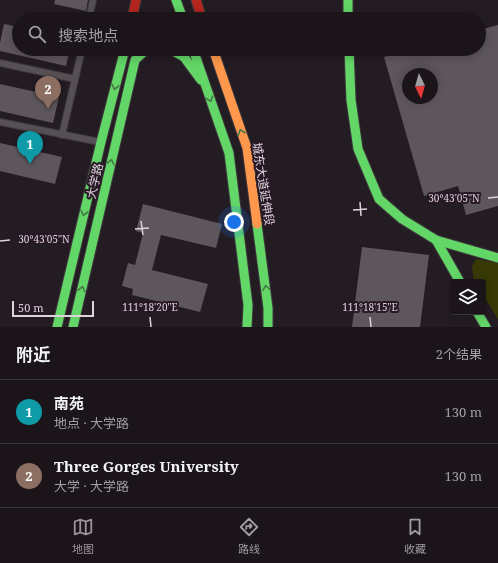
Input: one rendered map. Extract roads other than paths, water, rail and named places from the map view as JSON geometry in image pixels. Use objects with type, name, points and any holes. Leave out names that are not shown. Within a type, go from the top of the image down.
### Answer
[{"type":"main road","points":[[133,12],[136,0]]},
{"type":"main road","points":[[176,0],[180,12]]},
{"type":"main road","points":[[196,0],[200,12]]},
{"type":"main road","points":[[348,0],[348,12]]},
{"type":"main road","name":"大学路","points":[[57,327],[123,56]]},
{"type":"main road","name":"大学路","points":[[73,327],[135,60],[139,56]]},
{"type":"main road","points":[[182,56],[204,83]]},
{"type":"main road","points":[[195,56],[229,153],[248,305],[248,327]]},
{"type":"main road","name":"城东大道延伸段","points":[[214,56],[247,148],[268,308],[268,327]]},
{"type":"main road","points":[[349,56],[351,100],[358,149],[379,199],[402,219],[436,240],[498,258]]},
{"type":"main road","points":[[436,240],[458,279]]},
{"type":"main road","points":[[479,315],[486,327]]},
{"type":"lane","points":[[91,12],[94,0]]},
{"type":"lane","points":[[62,135],[80,56]]},
{"type":"lane","points":[[0,63],[75,79]]},
{"type":"lane","points":[[0,122],[101,142]]},
{"type":"place","name":"Three Gorges University","points":[[48,109]]},
{"type":"place","name":"南苑","points":[[30,164]]}]
